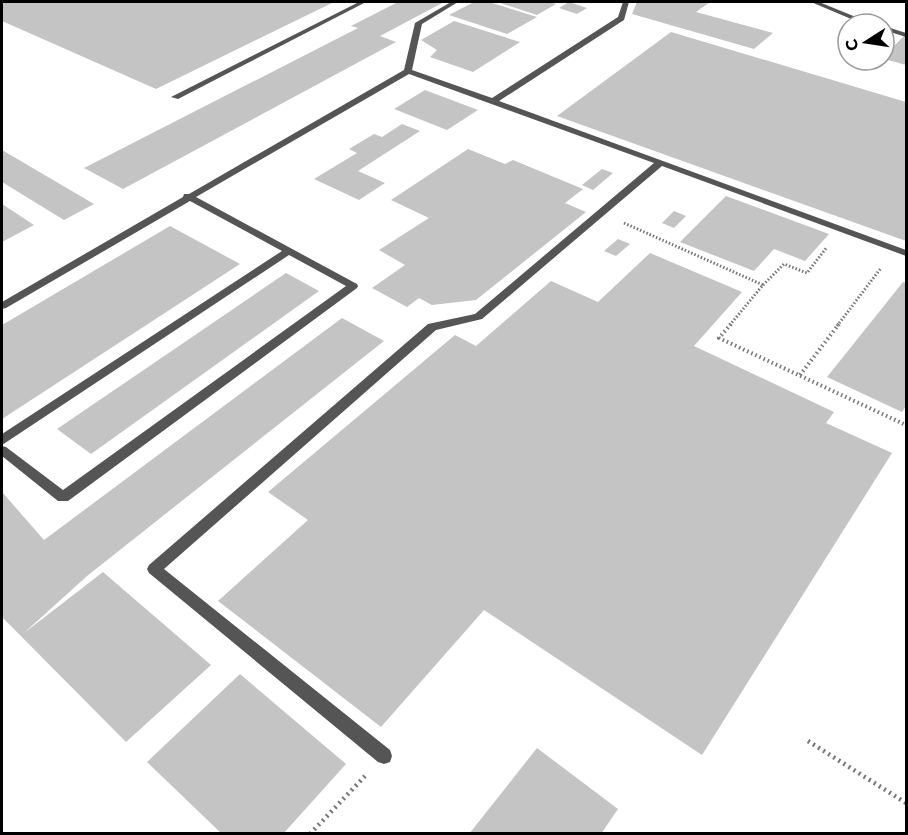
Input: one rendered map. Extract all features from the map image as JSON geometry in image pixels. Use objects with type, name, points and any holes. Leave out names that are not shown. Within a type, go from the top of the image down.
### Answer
[{"type":"lane","points":[[175,97],[363,2]]},
{"type":"lane","points":[[2,306],[187,196],[408,71],[419,23],[455,2]]},
{"type":"lane","points":[[493,101],[621,18],[626,2]]},
{"type":"lane","points":[[814,2],[839,12]]},
{"type":"lane","points":[[408,71],[906,253]]},
{"type":"lane","points":[[384,756],[154,569],[432,327],[478,317],[660,163]]},
{"type":"lane","points":[[2,450],[63,497],[353,286],[187,196]]},
{"type":"lane","points":[[2,440],[289,251]]},
{"type":"path","points":[[601,213],[763,285]]},
{"type":"path","points":[[841,229],[807,273],[784,264],[763,285],[719,338],[906,424]]},
{"type":"path","points":[[800,375],[896,249]]},
{"type":"path","points":[[808,741],[906,803]]},
{"type":"path","points":[[310,834],[384,756]]},
{"type":"building","points":[[2,2],[334,2],[156,89],[2,21]]},
{"type":"building","points":[[398,2],[444,2],[380,36],[396,42],[123,189],[84,168],[358,28],[351,26]]},
{"type":"building","points":[[474,2],[489,2],[537,17],[507,34],[449,15]]},
{"type":"building","points":[[497,2],[549,2],[556,4],[537,15]]},
{"type":"building","points":[[569,2],[587,8],[577,14],[559,8]]},
{"type":"building","points":[[637,2],[710,2],[696,12],[773,33],[754,49],[632,14]]},
{"type":"building","points":[[454,21],[520,42],[473,72],[430,57],[437,50],[421,40]]},
{"type":"building","points":[[671,32],[906,102],[906,241],[557,116]]},
{"type":"building","points":[[906,34],[906,65],[896,62],[896,44]]},
{"type":"building","points":[[425,90],[478,110],[447,130],[394,109]]},
{"type":"building","points":[[402,124],[420,131],[358,171],[385,183],[359,200],[314,179],[357,153],[349,149],[374,134],[382,137]]},
{"type":"building","points":[[468,149],[505,164],[513,160],[583,189],[565,203],[586,212],[476,300],[432,305],[419,298],[407,307],[372,288],[405,265],[379,250],[429,218],[391,200]]},
{"type":"building","points":[[2,150],[94,204],[64,220],[2,182]]},
{"type":"building","points":[[602,169],[613,173],[593,190],[582,185]]},
{"type":"building","points":[[726,196],[829,234],[805,261],[774,249],[754,271],[680,242]]},
{"type":"building","points":[[2,204],[34,225],[2,242]]},
{"type":"building","points":[[674,211],[686,216],[674,228],[662,223]]},
{"type":"building","points":[[170,226],[240,264],[2,419],[2,325]]},
{"type":"building","points":[[618,239],[630,244],[616,256],[604,251]]},
{"type":"building","points":[[650,253],[742,292],[694,346],[834,412],[826,423],[892,453],[702,755],[484,610],[381,727],[218,601],[308,520],[268,492],[455,335],[476,346],[551,281],[598,302]]},
{"type":"building","points":[[286,273],[319,291],[91,454],[57,429]]},
{"type":"building","points":[[903,282],[906,283],[906,406],[902,412],[827,377]]},
{"type":"building","points":[[342,318],[384,341],[87,576],[24,633],[103,572],[211,665],[126,742],[2,617],[2,492],[44,540]]},
{"type":"building","points":[[240,674],[346,764],[283,834],[222,834],[147,762]]},
{"type":"building","points":[[537,748],[618,809],[601,834],[469,834]]}]
